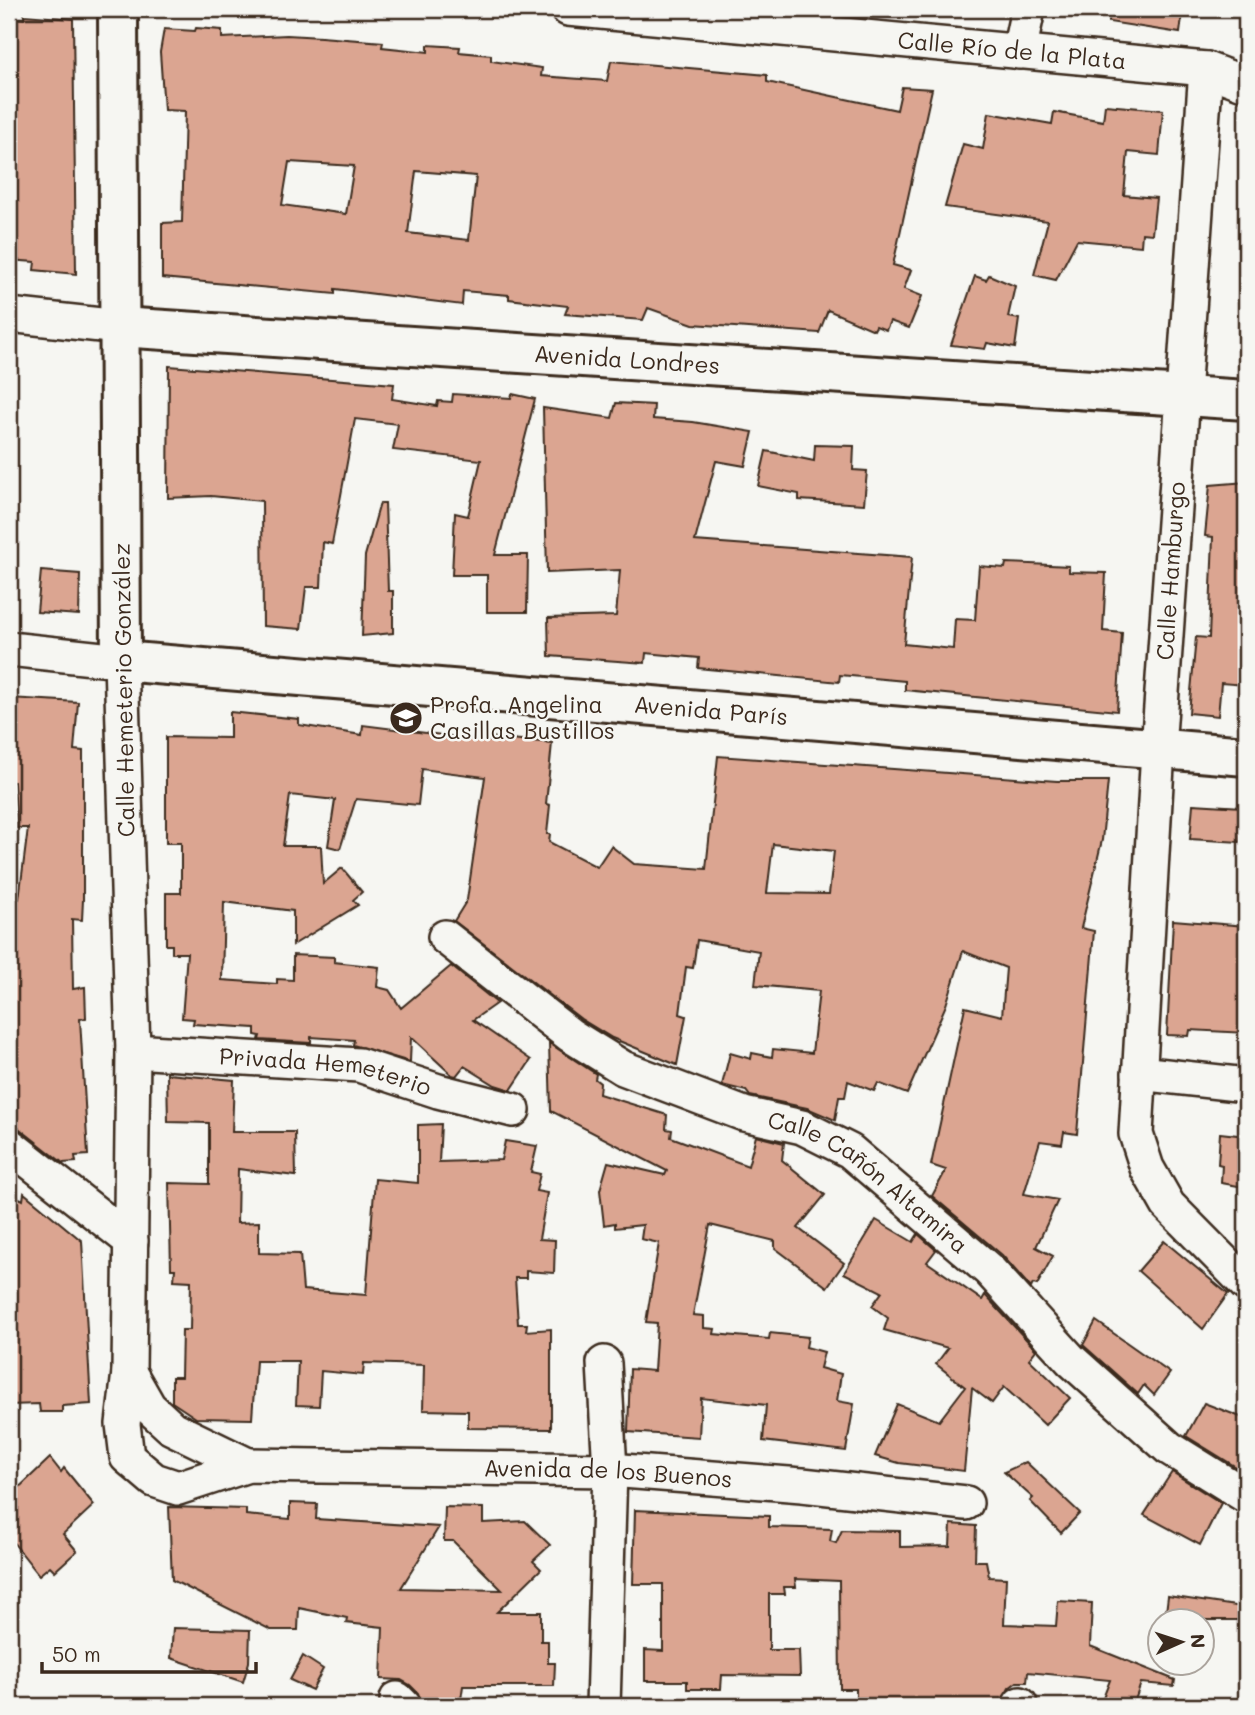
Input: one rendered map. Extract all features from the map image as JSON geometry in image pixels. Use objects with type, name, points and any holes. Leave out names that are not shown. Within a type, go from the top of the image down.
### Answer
[{"type":"main road","name":"Calle Hemeterio González","points":[[118,9],[121,661]]},
{"type":"main road","name":"Avenida Londres","points":[[119,327],[1246,400]]},
{"type":"main road","name":"Avenida París","points":[[121,661],[1246,756]]},
{"type":"street","name":"Calle Río de la Plata","points":[[568,9],[1206,69],[1246,84]]},
{"type":"street","points":[[1019,52],[1028,9]]},
{"type":"street","name":"Calle Hamburgo","points":[[1206,69],[1158,750],[1136,1134],[1147,1168],[1168,1205],[1246,1284]]},
{"type":"street","name":"Avenida Londres","points":[[9,315],[119,327]]},
{"type":"street","name":"Avenida París","points":[[9,649],[121,661]]},
{"type":"street","name":"Calle Hemeterio González","points":[[121,661],[133,1051],[129,1372]]},
{"type":"street","name":"Calle Cañón Altamira","points":[[445,937],[570,1035],[623,1068],[744,1114],[802,1127],[850,1151],[989,1270],[1071,1360],[1169,1448],[1246,1496]]},
{"type":"street","name":"Privada Hemeterio","points":[[133,1051],[359,1065],[438,1091],[513,1110]]},
{"type":"street","points":[[1139,1073],[1246,1085]]},
{"type":"street","points":[[9,1145],[131,1241]]},
{"type":"street","points":[[603,1706],[610,1470],[604,1363]]},
{"type":"street","name":"Avenida de los Buenos","points":[[129,1372],[123,1424],[128,1457],[154,1480],[177,1488],[248,1465],[610,1470],[802,1485],[966,1503]]},
{"type":"street","name":"Avenida de los Buenos","points":[[129,1372],[149,1407],[172,1428],[248,1465]]},
{"type":"building","points":[[1110,9],[1183,9],[1180,33],[1109,22]]},
{"type":"building","points":[[24,15],[73,19],[76,274],[34,270],[35,262],[9,260],[9,120],[12,120],[9,18],[24,19]]},
{"type":"building","points":[[196,28],[222,30],[222,38],[287,35],[383,42],[382,47],[428,52],[428,45],[460,47],[459,52],[491,55],[491,61],[542,68],[541,76],[607,81],[611,61],[767,75],[767,82],[897,110],[902,87],[932,89],[893,265],[911,270],[904,289],[922,296],[909,328],[890,321],[886,330],[876,326],[874,330],[828,310],[819,333],[693,324],[648,308],[643,320],[565,314],[568,306],[509,299],[509,295],[463,291],[462,305],[335,289],[335,294],[162,278],[162,223],[182,222],[185,111],[164,110],[160,52],[164,29],[195,31]],"holes":[[[289,162],[354,166],[346,214],[282,205]],[[416,171],[476,176],[469,240],[408,233]]]},
{"type":"building","points":[[1105,105],[1163,110],[1159,155],[1128,152],[1124,195],[1156,198],[1152,234],[1142,233],[1141,246],[1077,240],[1056,280],[1034,275],[1048,221],[945,207],[963,144],[983,149],[989,113],[1052,124],[1054,112],[1103,121]]},
{"type":"building","points":[[989,275],[1015,286],[1008,317],[1019,319],[1015,348],[987,343],[985,349],[951,345],[975,276],[986,280]]},
{"type":"building","points":[[169,366],[394,384],[392,399],[437,406],[438,401],[452,402],[453,394],[511,398],[512,394],[535,399],[495,555],[528,555],[527,612],[487,612],[487,575],[452,575],[455,513],[468,516],[481,460],[393,450],[398,424],[355,419],[332,544],[323,542],[321,587],[306,587],[301,629],[263,626],[262,501],[211,496],[168,498]]},
{"type":"building","points":[[616,403],[654,405],[653,419],[693,422],[753,432],[745,466],[716,461],[695,541],[912,557],[904,644],[953,649],[955,619],[975,620],[979,566],[1005,568],[1006,563],[1069,566],[1069,572],[1106,573],[1103,631],[1122,633],[1117,711],[905,690],[905,681],[840,675],[839,682],[698,668],[699,658],[646,653],[645,663],[549,656],[548,618],[616,616],[620,570],[547,573],[543,408],[612,418]]},
{"type":"building","points":[[815,445],[854,446],[853,470],[867,471],[864,504],[799,500],[799,494],[758,486],[766,451],[814,461]]},
{"type":"building","points":[[1246,482],[1245,685],[1221,683],[1218,716],[1189,713],[1196,637],[1209,638],[1213,537],[1205,536],[1210,485]]},
{"type":"building","points":[[380,503],[385,503],[388,591],[393,591],[393,633],[362,636],[365,556]]},
{"type":"building","points":[[41,571],[80,574],[79,615],[37,612]]},
{"type":"building","points":[[9,698],[78,702],[74,750],[83,751],[83,900],[82,920],[72,919],[73,989],[85,987],[86,1018],[80,1019],[88,1155],[75,1156],[76,1162],[63,1163],[16,1126],[9,1126],[9,898],[19,899],[28,828],[17,828],[14,782],[9,782]]},
{"type":"building","points":[[230,712],[299,719],[299,725],[362,735],[363,725],[490,741],[490,737],[552,743],[546,804],[550,805],[547,834],[550,834],[549,842],[597,867],[611,846],[634,864],[706,869],[718,756],[1057,781],[1108,781],[1102,840],[1081,928],[1094,931],[1077,1134],[1064,1132],[1062,1144],[1040,1141],[1024,1194],[1058,1200],[1036,1247],[1053,1256],[1037,1285],[1033,1284],[1031,1288],[1002,1255],[932,1196],[946,1170],[931,1165],[965,1007],[1002,1016],[1006,968],[963,951],[946,1005],[907,1094],[878,1083],[874,1091],[848,1081],[845,1097],[839,1097],[835,1120],[807,1108],[750,1096],[746,1091],[722,1085],[730,1053],[751,1059],[752,1053],[772,1057],[773,1049],[812,1053],[819,991],[755,985],[759,951],[697,940],[693,968],[686,967],[680,1014],[686,1016],[677,1065],[612,1038],[581,1019],[454,921],[467,900],[485,777],[422,769],[418,805],[356,799],[340,849],[328,846],[335,800],[290,795],[283,846],[321,846],[323,884],[342,868],[362,892],[353,900],[358,905],[293,945],[293,911],[224,902],[222,980],[277,984],[277,979],[293,980],[293,955],[334,957],[334,962],[379,967],[377,987],[389,990],[401,1008],[451,966],[497,1003],[473,1020],[531,1060],[511,1090],[495,1085],[464,1066],[456,1076],[452,1075],[411,1037],[410,1062],[353,1045],[354,1040],[311,1037],[311,1043],[259,1040],[260,1036],[255,1035],[255,1028],[193,1024],[194,1019],[182,1018],[187,953],[172,953],[172,945],[166,945],[166,893],[181,893],[181,843],[166,843],[166,737],[230,738]],"holes":[[[773,844],[834,851],[829,894],[767,893]]]},
{"type":"building","points":[[1193,804],[1242,807],[1240,842],[1190,839]]},
{"type":"building","points":[[1173,920],[1246,926],[1246,1033],[1190,1030],[1189,1036],[1167,1035]]},
{"type":"building","points":[[549,1043],[596,1074],[595,1079],[600,1083],[599,1094],[667,1115],[666,1129],[672,1130],[671,1137],[748,1166],[756,1136],[784,1143],[782,1160],[825,1195],[798,1228],[844,1263],[827,1287],[775,1248],[775,1241],[710,1225],[693,1315],[704,1316],[704,1328],[715,1329],[714,1334],[769,1339],[770,1333],[808,1337],[806,1347],[824,1352],[820,1368],[841,1374],[837,1401],[854,1404],[846,1451],[763,1441],[766,1405],[701,1398],[699,1437],[628,1432],[630,1369],[654,1371],[657,1323],[646,1322],[659,1243],[641,1239],[643,1225],[615,1228],[615,1223],[604,1225],[600,1190],[608,1162],[665,1175],[667,1171],[551,1111]]},
{"type":"building","points":[[167,1074],[234,1080],[232,1132],[295,1132],[296,1176],[238,1169],[237,1223],[259,1222],[259,1253],[300,1254],[303,1290],[366,1295],[375,1179],[418,1183],[418,1125],[441,1124],[439,1162],[501,1160],[505,1141],[537,1146],[531,1172],[540,1174],[536,1191],[547,1193],[539,1239],[555,1240],[554,1273],[526,1271],[526,1278],[515,1278],[518,1324],[527,1324],[526,1331],[551,1329],[551,1429],[468,1428],[468,1411],[423,1410],[424,1365],[364,1363],[363,1375],[321,1371],[319,1406],[296,1405],[298,1361],[256,1361],[252,1419],[196,1418],[172,1402],[172,1377],[181,1377],[182,1330],[190,1330],[191,1281],[174,1280],[175,1269],[171,1269],[169,1183],[209,1184],[209,1123],[168,1122]]},
{"type":"building","points":[[1220,1133],[1246,1136],[1244,1187],[1221,1183],[1222,1165],[1218,1164]]},
{"type":"building","points":[[9,1193],[23,1200],[24,1193],[82,1241],[91,1404],[62,1406],[62,1412],[40,1412],[39,1404],[9,1405]]},
{"type":"building","points":[[876,1220],[913,1242],[918,1234],[936,1250],[927,1262],[982,1300],[985,1295],[1036,1350],[1029,1359],[1070,1398],[1045,1425],[1004,1387],[992,1403],[972,1388],[964,1471],[899,1463],[875,1456],[897,1404],[939,1421],[965,1387],[936,1364],[948,1348],[884,1330],[888,1318],[872,1306],[882,1292],[844,1273]]},
{"type":"building","points":[[1164,1241],[1228,1294],[1203,1329],[1138,1271]]},
{"type":"building","points":[[1096,1321],[1170,1373],[1154,1395],[1144,1385],[1138,1394],[1083,1345]]},
{"type":"building","points":[[1204,1403],[1246,1419],[1246,1473],[1186,1436]]},
{"type":"building","points":[[50,1458],[61,1472],[64,1468],[94,1505],[63,1534],[77,1551],[55,1571],[50,1566],[39,1575],[9,1537],[9,1497]]},
{"type":"building","points":[[1026,1462],[1080,1513],[1061,1533],[1030,1501],[1033,1498],[1004,1472]]},
{"type":"building","points":[[1172,1472],[1221,1503],[1200,1545],[1144,1515]]},
{"type":"building","points":[[290,1503],[317,1504],[316,1519],[439,1527],[401,1588],[502,1590],[453,1541],[444,1541],[445,1507],[483,1508],[483,1523],[525,1521],[550,1545],[533,1561],[541,1569],[497,1612],[541,1612],[541,1641],[548,1641],[548,1663],[555,1663],[554,1686],[463,1686],[460,1706],[423,1706],[418,1693],[410,1685],[401,1680],[381,1679],[383,1627],[346,1623],[347,1618],[299,1608],[298,1630],[271,1630],[172,1580],[169,1507],[246,1509],[246,1515],[290,1519]]},
{"type":"building","points":[[635,1510],[769,1516],[769,1527],[832,1529],[830,1541],[836,1543],[842,1530],[900,1531],[900,1547],[950,1546],[951,1524],[976,1526],[975,1561],[986,1561],[989,1577],[1006,1578],[1004,1624],[1056,1626],[1058,1601],[1092,1603],[1090,1646],[1146,1668],[1146,1676],[1165,1676],[1175,1680],[1174,1686],[1141,1683],[1133,1706],[1100,1706],[1110,1680],[1028,1672],[1027,1682],[1017,1682],[1009,1688],[1000,1706],[856,1706],[856,1689],[840,1689],[839,1581],[795,1579],[796,1587],[784,1587],[785,1594],[769,1594],[769,1650],[799,1650],[800,1676],[722,1675],[721,1689],[687,1689],[687,1681],[645,1681],[645,1650],[663,1651],[663,1584],[633,1584]]},
{"type":"building","points":[[1168,1596],[1243,1607],[1242,1620],[1216,1620],[1216,1606],[1167,1606]]},
{"type":"building","points":[[173,1628],[250,1630],[249,1662],[243,1682],[171,1658]]},
{"type":"building","points":[[303,1656],[323,1669],[312,1690],[290,1680]]},
{"type":"place","name":"Profa. Angelina Casillas Bustillos","points":[[406,718]]}]
